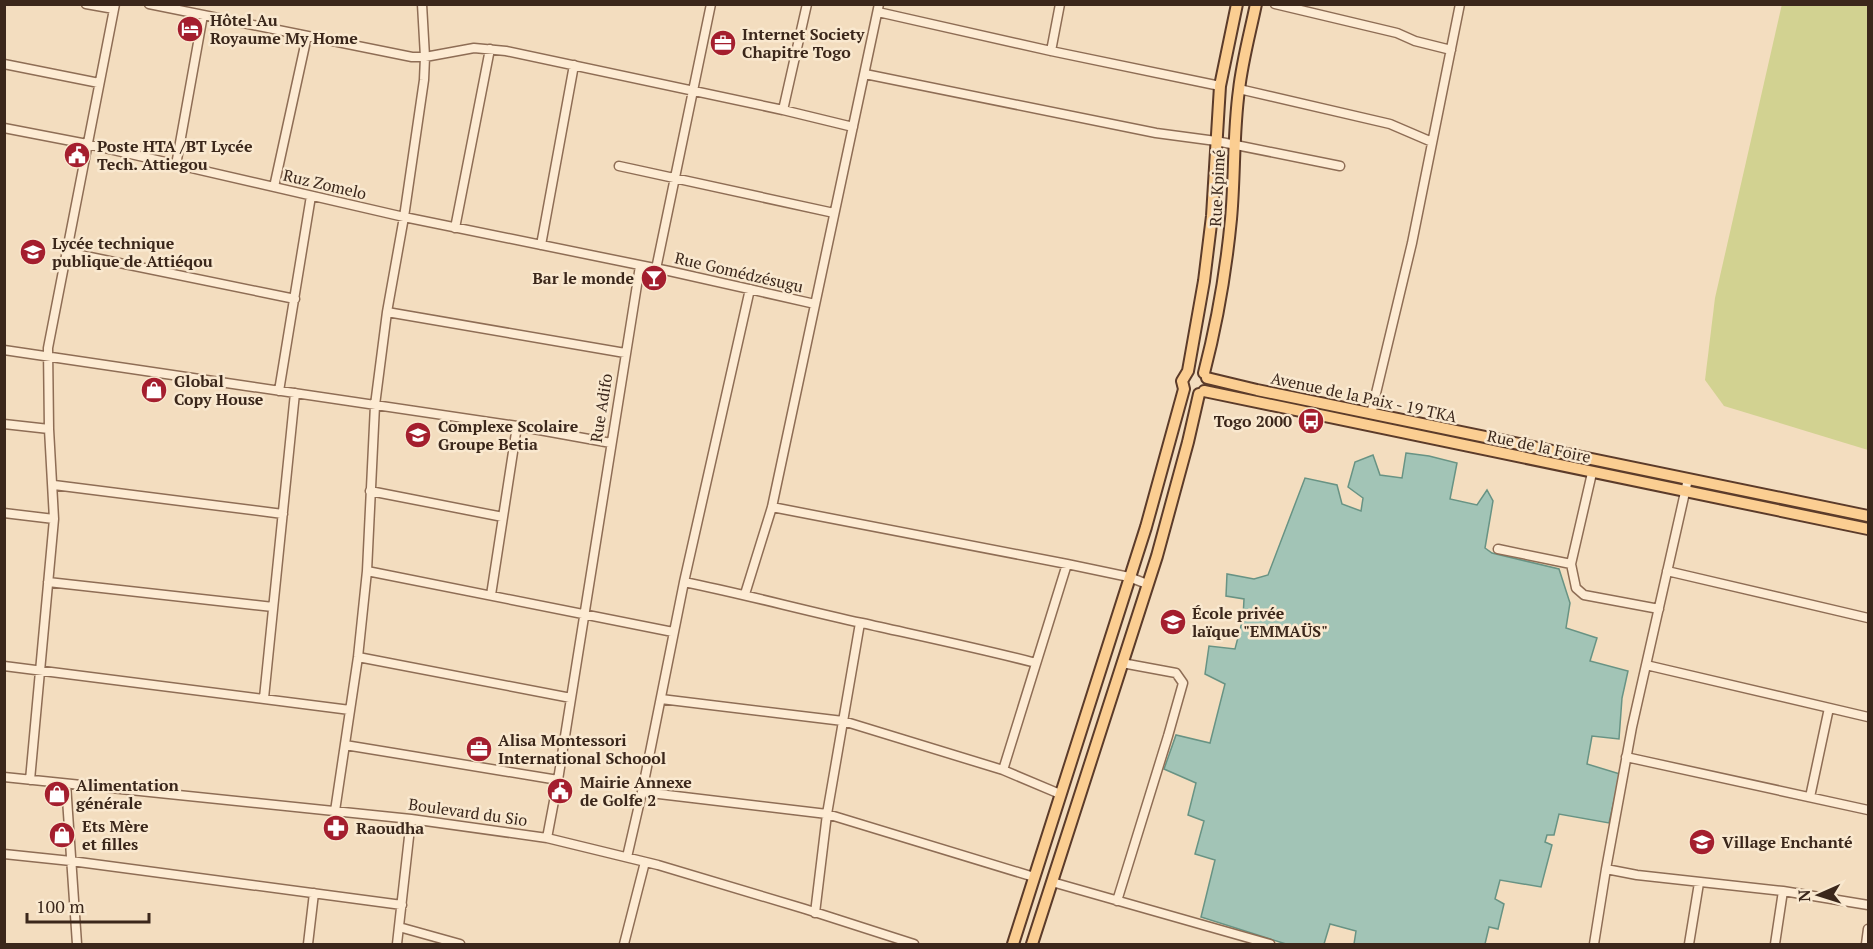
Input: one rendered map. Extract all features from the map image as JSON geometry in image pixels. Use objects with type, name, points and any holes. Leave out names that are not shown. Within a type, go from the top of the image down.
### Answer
[{"type":"main road","points":[[1188,371],[1204,281],[1212,216],[1220,86],[1237,4]]},
{"type":"main road","name":"Rue Kpimé","points":[[1206,375],[1227,254],[1231,216],[1233,144],[1239,89],[1256,4]]},
{"type":"main road","points":[[1012,945],[1146,527],[1184,389],[1182,381],[1188,371],[1196,369],[1206,375],[1208,384],[1202,393],[1164,534],[1032,945]]},
{"type":"main road","name":"Avenue de la Paix - 19 TKA","points":[[1206,375],[1245,388],[1869,516]]},
{"type":"main road","points":[[1184,389],[1191,394],[1202,393]]},
{"type":"main road","name":"Rue de la Foire","points":[[1202,393],[1869,529]]},
{"type":"street","points":[[30,780],[54,519],[47,357],[115,7],[86,4]]},
{"type":"street","points":[[149,4],[412,57],[426,57],[474,48],[490,49],[574,65],[853,127]]},
{"type":"street","points":[[335,811],[358,657],[367,571],[375,405],[426,57],[422,4]]},
{"type":"street","points":[[640,266],[656,269],[711,4]]},
{"type":"street","points":[[783,110],[807,4]]},
{"type":"street","points":[[1051,51],[1060,4]]},
{"type":"street","points":[[1275,4],[1397,33],[1415,42],[1451,50]]},
{"type":"street","points":[[1371,414],[1412,243],[1460,4]]},
{"type":"street","points":[[745,594],[771,507],[878,8],[1051,51],[1220,86]]},
{"type":"street","points":[[177,165],[202,15]]},
{"type":"street","points":[[274,187],[307,36]]},
{"type":"street","points":[[455,228],[490,49]]},
{"type":"street","points":[[4,64],[99,83]]},
{"type":"street","points":[[541,245],[574,65]]},
{"type":"street","points":[[865,74],[1156,133],[1233,144],[1340,166]]},
{"type":"street","points":[[1239,89],[1390,123],[1432,142]]},
{"type":"street","name":"Ruz Zomelo","points":[[4,128],[87,144],[404,217],[640,266]]},
{"type":"street","points":[[619,166],[834,213]]},
{"type":"street","points":[[279,391],[311,196]]},
{"type":"street","points":[[66,252],[295,299]]},
{"type":"street","name":"Rue Adifo","points":[[547,838],[640,266]]},
{"type":"street","name":"Rue Gomédzésugu","points":[[656,269],[814,304]]},
{"type":"street","points":[[627,857],[673,632],[750,289]]},
{"type":"street","points":[[387,312],[625,353]]},
{"type":"street","points":[[4,350],[516,426],[611,443]]},
{"type":"street","points":[[264,698],[295,393]]},
{"type":"street","points":[[4,424],[49,429]]},
{"type":"street","points":[[491,595],[516,426]]},
{"type":"street","points":[[1592,473],[1572,564],[1576,588],[1584,595],[1659,609]]},
{"type":"street","points":[[1594,945],[1626,758],[1688,479]]},
{"type":"street","points":[[54,485],[283,514]]},
{"type":"street","points":[[370,491],[503,517]]},
{"type":"street","points":[[771,507],[1067,564],[1130,577],[1147,584]]},
{"type":"street","points":[[4,513],[54,519]]},
{"type":"street","points":[[1498,549],[1572,564]]},
{"type":"street","points":[[1003,770],[1067,564]]},
{"type":"street","points":[[367,571],[673,632]]},
{"type":"street","points":[[1667,572],[1869,618]]},
{"type":"street","points":[[48,582],[273,607]]},
{"type":"street","points":[[684,582],[745,594],[1036,663]]},
{"type":"street","points":[[815,913],[827,814],[860,623]]},
{"type":"street","points":[[358,657],[571,698]]},
{"type":"street","points":[[1117,901],[1183,683],[1176,673],[1122,663]]},
{"type":"street","points":[[4,666],[350,710]]},
{"type":"street","points":[[1646,666],[1869,717]]},
{"type":"street","points":[[661,699],[843,721],[1003,770],[1060,794]]},
{"type":"street","points":[[1810,797],[1829,708]]},
{"type":"street","points":[[345,745],[558,780]]},
{"type":"street","points":[[1626,758],[1869,810]]},
{"type":"street","name":"Boulevard du Sio","points":[[4,777],[411,819],[547,838],[645,862],[913,944]]},
{"type":"street","points":[[66,784],[77,945]]},
{"type":"street","points":[[642,792],[827,814],[1034,877]]},
{"type":"street","points":[[397,945],[411,819]]},
{"type":"street","points":[[4,854],[402,905]]},
{"type":"street","points":[[624,945],[645,862]]},
{"type":"street","points":[[1606,868],[1631,874],[1783,891],[1869,905]]},
{"type":"street","points":[[1052,882],[1270,945]]},
{"type":"street","points":[[1689,945],[1699,883]]},
{"type":"street","points":[[1775,945],[1783,891]]},
{"type":"street","points":[[308,945],[314,893]]},
{"type":"street","points":[[399,927],[460,945]]},
{"type":"street","points":[[1866,945],[1869,929]]},
{"type":"green space","points":[[1782,4],[1868,5],[1868,450],[1724,406],[1705,380],[1715,298]]},
{"type":"shaded area","points":[[1406,453],[1457,463],[1450,499],[1477,505],[1487,490],[1493,501],[1485,548],[1492,553],[1559,569],[1570,603],[1566,628],[1597,638],[1590,661],[1628,671],[1622,698],[1619,739],[1592,736],[1587,764],[1620,774],[1609,823],[1559,814],[1554,835],[1547,835],[1545,842],[1552,845],[1541,887],[1500,880],[1495,899],[1504,904],[1498,929],[1489,927],[1485,944],[1354,944],[1356,931],[1330,924],[1324,944],[1286,944],[1201,917],[1215,860],[1195,854],[1204,821],[1188,815],[1196,783],[1164,769],[1176,735],[1210,743],[1225,684],[1205,674],[1209,646],[1235,649],[1243,618],[1244,599],[1226,596],[1227,574],[1254,579],[1268,575],[1305,478],[1337,485],[1342,504],[1361,511],[1363,498],[1348,487],[1355,462],[1373,455],[1380,475],[1402,478]]},
{"type":"place","name":"Hôtel Au Royaume My Home","points":[[190,29]]},
{"type":"place","name":"Internet Society Chapitre Togo","points":[[723,43]]},
{"type":"place","name":"Poste HTA /BT Lycée Tech. Attiegou","points":[[77,155]]},
{"type":"place","name":"Lycée technique publique de Attiéqou","points":[[33,252]]},
{"type":"place","name":"Bar le monde","points":[[654,278]]},
{"type":"place","name":"Global Copy House","points":[[154,390]]},
{"type":"place","name":"Togo 2000","points":[[1311,421]]},
{"type":"place","name":"Complexe Scolaire Groupe Betia","points":[[418,435]]},
{"type":"place","name":"École privée laïque \"EMMAÜS\"","points":[[1173,622]]},
{"type":"place","name":"Alisa Montessori International Schoool","points":[[479,749]]},
{"type":"place","name":"Mairie Annexe de Golfe 2","points":[[560,791]]},
{"type":"place","name":"Alimentation générale","points":[[57,794]]},
{"type":"place","name":"Raoudha","points":[[336,828]]},
{"type":"place","name":"Ets Mère et filles","points":[[62,835]]},
{"type":"place","name":"Village Enchanté","points":[[1702,842]]}]
